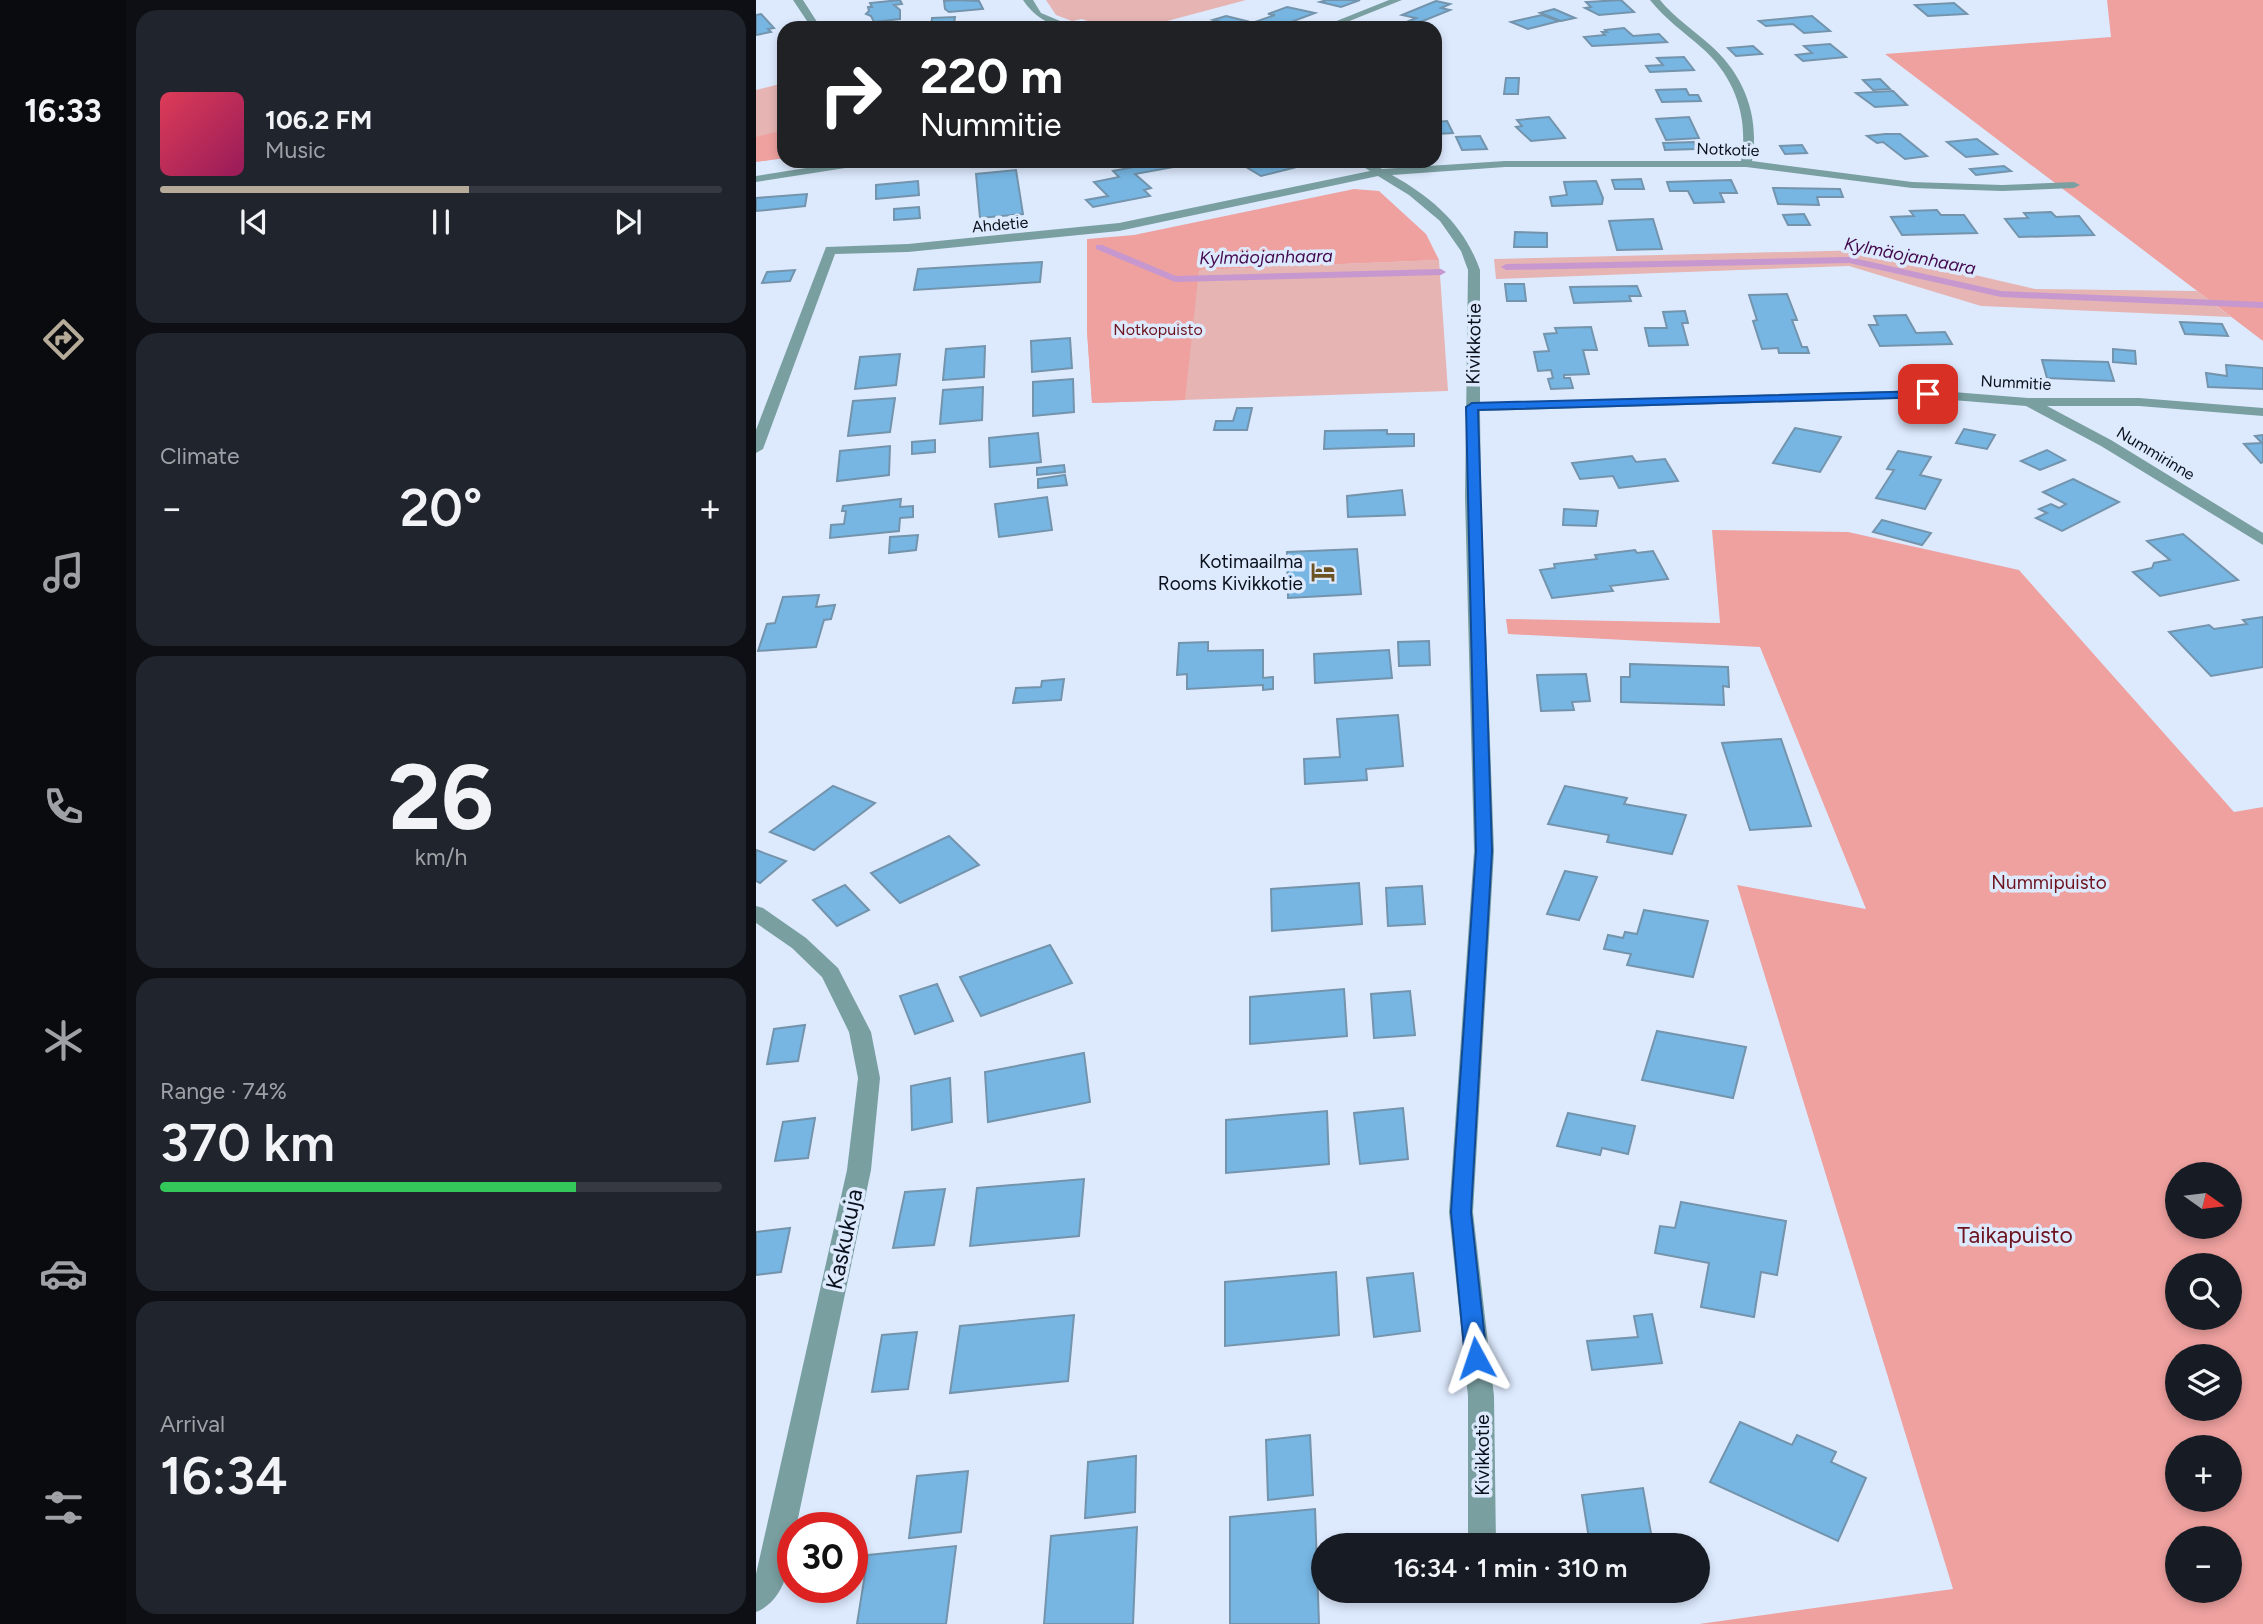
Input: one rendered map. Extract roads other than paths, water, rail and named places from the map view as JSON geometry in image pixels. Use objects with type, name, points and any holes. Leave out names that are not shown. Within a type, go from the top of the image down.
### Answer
[{"type":"street","points":[[798,0],[811,21]]},
{"type":"street","points":[[1028,0],[1038,15],[1054,21]]},
{"type":"street","points":[[1342,21],[1397,0]]},
{"type":"street","points":[[1655,0],[1710,49],[1735,81],[1747,110],[1750,148],[1746,164]]},
{"type":"street","name":"Notkotie","points":[[1380,172],[1610,162],[1746,164],[1912,185],[2074,185]]},
{"type":"street","points":[[756,179],[826,168]]},
{"type":"street","name":"Kivikkotie","points":[[1373,168],[1418,194],[1452,226],[1469,251],[1474,270],[1472,407],[1484,851],[1461,1212],[1481,1396],[1482,1533]]},
{"type":"street","name":"Ahdetie","points":[[756,449],[830,250],[908,247],[1119,227],[1380,172]]},
{"type":"street","name":"Nummitie","points":[[1472,407],[1928,394],[2028,402],[2139,402],[2263,412]]},
{"type":"street","name":"Nummirinne","points":[[2028,402],[2106,443],[2263,540]]},
{"type":"street","name":"Kaskukuja","points":[[756,913],[799,943],[830,973],[860,1032],[869,1077],[859,1170],[772,1576],[756,1598]]},
{"type":"waterway","name":"Kylmäojanhaara","points":[[1099,247],[1175,279],[1441,272]]},
{"type":"waterway","name":"Kylmäojanhaara","points":[[1506,267],[1849,260],[2001,294],[2263,305]]},
{"type":"place","name":"Kotimaailma Rooms Kivikkotie","points":[[1323,572]]},
{"type":"park label","name":"Notkopuisto","points":[[1158,329]]},
{"type":"park label","name":"Nummipuisto","points":[[2049,882]]},
{"type":"park label","name":"Taikapuisto","points":[[2015,1235]]}]
